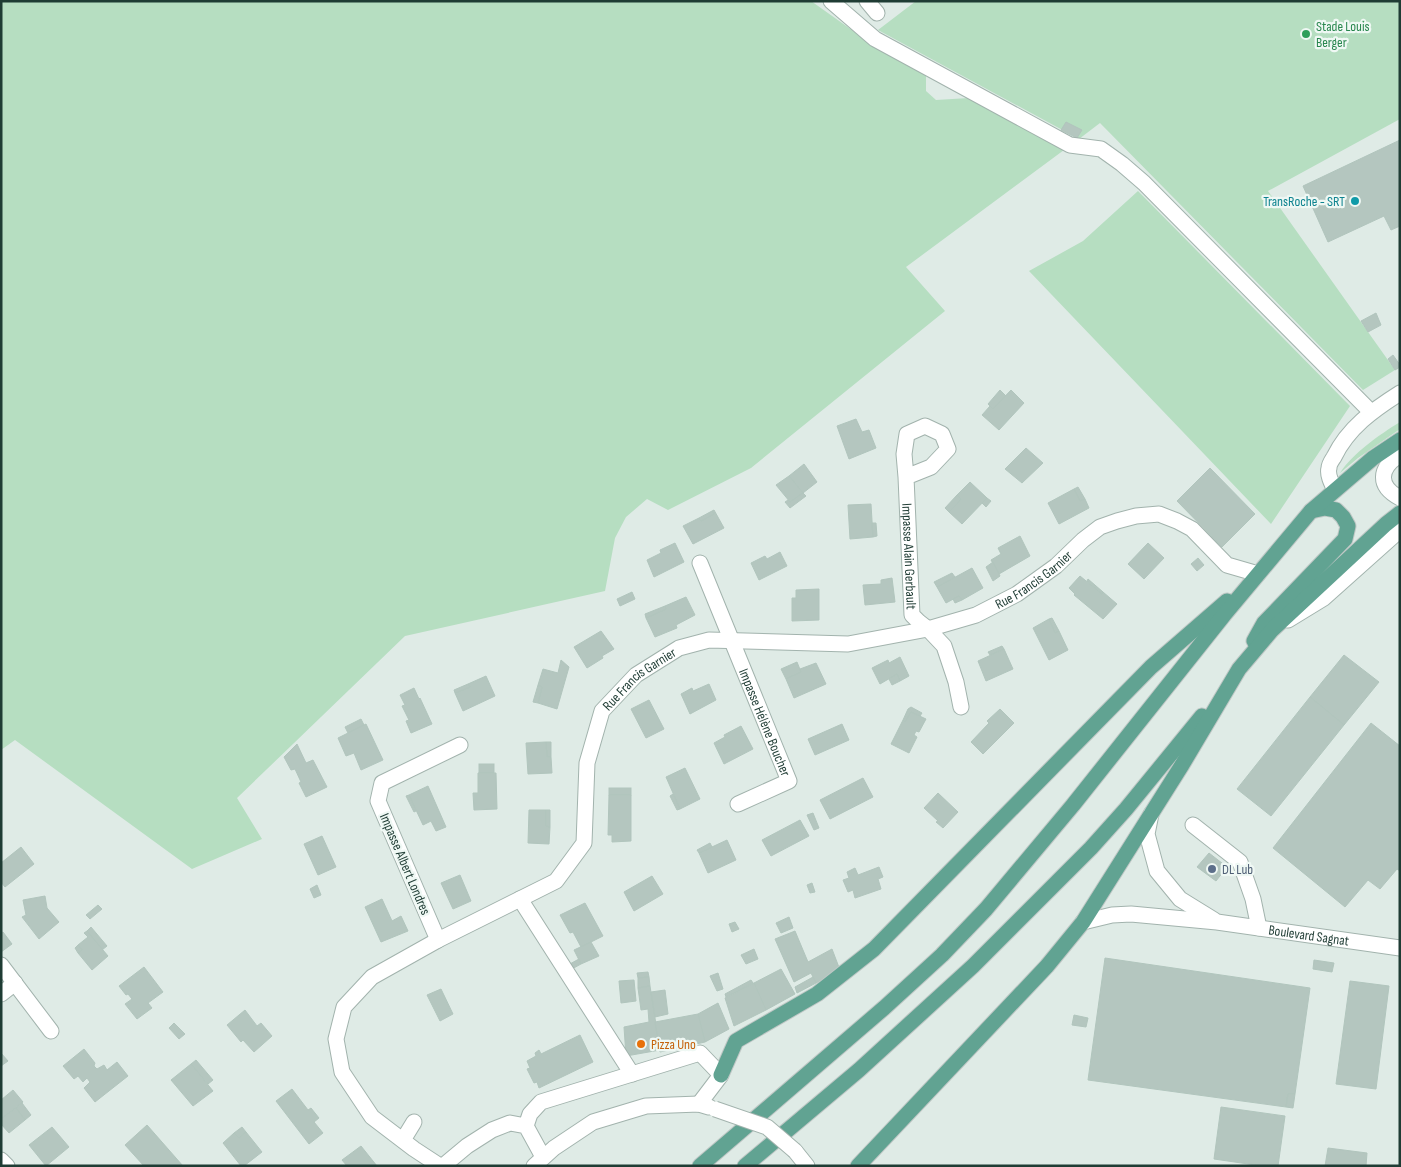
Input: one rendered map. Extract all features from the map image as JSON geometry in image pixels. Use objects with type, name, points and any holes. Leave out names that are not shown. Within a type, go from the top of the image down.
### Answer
[{"type":"main road","points":[[700,1166],[884,1008],[942,955],[986,910],[1311,511],[1373,458],[1400,440]]},
{"type":"main road","points":[[858,1166],[1047,966],[1083,922],[1237,674],[1264,623],[1345,539],[1348,526],[1336,510],[1325,508],[1311,511]]},
{"type":"main road","points":[[745,1166],[859,1070],[987,952],[1092,848],[1272,630],[1400,513]]},
{"type":"main road","points":[[721,1075],[736,1041],[817,994],[874,949],[1151,667],[1258,574]]},
{"type":"street","points":[[832,2],[875,39],[1070,144],[1101,149],[1122,164],[1151,189],[1370,412]]},
{"type":"street","points":[[1335,490],[1330,480],[1328,468],[1338,449],[1352,430],[1370,412],[1400,393]]},
{"type":"street","points":[[1400,455],[1392,460],[1385,470],[1383,480],[1386,487],[1400,498]]},
{"type":"street","name":"Impasse Alain Gerbault","points":[[906,477],[912,615],[928,628],[944,646],[956,682],[961,707]]},
{"type":"street","name":"Rue Francis Garnier","points":[[441,1166],[372,1117],[342,1072],[336,1039],[344,1007],[372,977],[438,940],[556,881],[584,843],[587,763],[602,711],[636,675],[679,648],[709,640],[848,644],[928,628],[976,615],[1017,594],[1056,566],[1100,528],[1136,516],[1159,514],[1176,521],[1192,529],[1227,565],[1258,574]]},
{"type":"street","points":[[1272,630],[1324,598],[1400,530]]},
{"type":"street","points":[[700,563],[732,641]]},
{"type":"street","name":"Impasse Hélène Boucher","points":[[732,641],[789,781],[738,804]]},
{"type":"street","name":"Impasse Albert Londres","points":[[438,940],[378,801],[382,783],[460,745]]},
{"type":"street","points":[[1152,811],[1147,834],[1157,871],[1180,899],[1217,922]]},
{"type":"street","points":[[1193,825],[1240,862],[1253,900],[1259,928]]},
{"type":"street","points":[[520,899],[632,1074]]},
{"type":"street","name":"Boulevard Sagnat","points":[[1083,922],[1112,915],[1131,914],[1217,922],[1400,948]]},
{"type":"street","points":[[1,966],[51,1031]]},
{"type":"street","points":[[1,994],[15,983]]},
{"type":"street","points":[[699,1104],[721,1075],[700,1054],[541,1102],[530,1114],[526,1126],[538,1161],[593,1122],[646,1106],[699,1104],[767,1127],[796,1151],[807,1166]]},
{"type":"street","points":[[403,1140],[414,1122]]},
{"type":"street","points":[[441,1166],[492,1130],[510,1123],[526,1126]]},
{"type":"street","points":[[1,1160],[7,1166]]},
{"type":"green space","points":[[1,1],[811,1],[880,50],[926,75],[926,91],[936,100],[969,98],[1064,150],[906,267],[945,311],[751,468],[668,510],[647,499],[626,517],[615,538],[605,591],[405,636],[237,798],[262,839],[192,869],[15,740],[1,750]]},
{"type":"green space","points":[[916,1],[1400,1],[1400,119],[1268,191],[1395,370],[1363,390],[1100,123],[1079,139],[878,30]]},
{"type":"green space","points":[[1138,191],[1350,406],[1271,524],[1029,271],[1083,241]]},
{"type":"green space","points":[[1400,422],[1400,429],[1340,473],[1359,452]]},
{"type":"building","points":[[1066,122],[1082,130],[1077,138],[1061,130]]},
{"type":"building","name":"TransRoche - SRT","points":[[1400,140],[1400,226],[1391,230],[1384,216],[1328,242],[1303,186]]},
{"type":"building","points":[[1376,313],[1381,325],[1368,332],[1361,321]]},
{"type":"building","points":[[1393,355],[1400,365],[1395,370],[1388,359]]},
{"type":"building","points":[[1000,390],[1006,396],[993,409],[988,404]]},
{"type":"building","points":[[1011,390],[1024,403],[999,430],[982,415],[990,406],[993,409]]},
{"type":"building","points":[[856,419],[862,432],[869,430],[876,448],[849,459],[837,426]]},
{"type":"building","points":[[1026,448],[1043,463],[1022,483],[1005,469]]},
{"type":"building","points":[[804,464],[817,482],[803,493],[789,476]]},
{"type":"building","points":[[1210,468],[1255,514],[1222,547],[1177,501]]},
{"type":"building","points":[[789,476],[803,493],[790,502],[776,485]]},
{"type":"building","points":[[970,482],[987,498],[962,524],[949,512],[961,499],[957,495]]},
{"type":"building","points":[[1078,487],[1085,499],[1080,501],[1074,489]]},
{"type":"building","points":[[1074,489],[1080,501],[1085,499],[1089,508],[1059,524],[1048,503]]},
{"type":"building","points":[[803,493],[806,496],[790,508],[785,502],[788,500],[790,502]]},
{"type":"building","points":[[957,495],[961,499],[949,512],[945,508]]},
{"type":"building","points":[[987,498],[991,501],[986,507],[982,503]]},
{"type":"building","points":[[871,504],[873,537],[850,539],[848,505]]},
{"type":"building","points":[[714,510],[724,528],[693,544],[683,526],[699,518],[701,521],[714,514],[712,511]]},
{"type":"building","points":[[712,511],[714,514],[701,521],[699,518]]},
{"type":"building","points":[[872,523],[876,523],[877,536],[873,537]]},
{"type":"building","points":[[1020,536],[1030,556],[999,574],[991,560],[1001,554],[998,548]]},
{"type":"building","points":[[675,543],[684,562],[654,577],[647,560],[661,553],[660,550]]},
{"type":"building","points":[[1148,543],[1164,558],[1144,579],[1128,564]]},
{"type":"building","points":[[780,552],[787,566],[759,580],[751,563],[765,556],[767,559]]},
{"type":"building","points":[[1198,558],[1204,565],[1197,571],[1191,564]]},
{"type":"building","points":[[993,562],[1000,576],[993,581],[986,567]]},
{"type":"building","points":[[972,568],[983,588],[962,600],[959,596],[946,603],[937,587]]},
{"type":"building","points":[[952,573],[955,577],[937,587],[934,582]]},
{"type":"building","points":[[1080,576],[1117,604],[1103,619],[1074,595],[1069,588]]},
{"type":"building","points":[[892,578],[895,602],[865,605],[863,585],[881,584],[881,580]]},
{"type":"building","points":[[1088,579],[1103,592],[1102,594],[1087,581]]},
{"type":"building","points":[[819,589],[819,620],[792,621],[792,598],[796,598],[796,590]]},
{"type":"building","points":[[632,592],[635,599],[620,606],[617,599]]},
{"type":"building","points":[[959,596],[962,600],[955,603],[953,599]]},
{"type":"building","points":[[686,597],[695,615],[676,625],[677,628],[655,637],[646,618],[666,609],[665,606]]},
{"type":"building","points":[[665,606],[666,609],[646,618],[645,614]]},
{"type":"building","points":[[1052,618],[1059,631],[1055,633],[1049,619]]},
{"type":"building","points":[[1049,619],[1055,633],[1059,631],[1068,650],[1049,660],[1033,628]]},
{"type":"building","points":[[601,631],[614,649],[587,668],[574,647]]},
{"type":"building","points":[[1002,646],[1004,649],[990,655],[988,652]]},
{"type":"building","points":[[1004,649],[1013,669],[986,681],[978,661]]},
{"type":"building","points":[[1344,655],[1379,682],[1344,725],[1310,697]]},
{"type":"building","points":[[900,657],[909,676],[900,681],[897,674],[880,684],[872,668],[888,660],[889,663]]},
{"type":"building","points":[[561,660],[569,667],[557,709],[538,703],[542,687],[538,685],[543,669],[558,673]]},
{"type":"building","points":[[797,662],[801,672],[786,679],[781,669]]},
{"type":"building","points":[[816,663],[826,684],[794,698],[786,679],[801,672],[800,669]]},
{"type":"building","points":[[897,674],[900,681],[892,685],[889,679]]},
{"type":"building","points":[[486,676],[495,696],[463,711],[455,693],[470,687],[468,684]]},
{"type":"building","points":[[468,684],[470,687],[455,693],[454,690]]},
{"type":"building","points":[[709,684],[716,700],[690,714],[681,694],[692,688],[693,691]]},
{"type":"building","points":[[538,685],[542,687],[538,703],[533,702]]},
{"type":"building","points":[[414,688],[432,724],[411,733],[406,721],[409,720],[402,706],[405,705],[400,695]]},
{"type":"building","points":[[1310,697],[1344,725],[1271,816],[1237,789]]},
{"type":"building","points":[[649,700],[664,729],[646,738],[631,709]]},
{"type":"building","points":[[911,707],[922,713],[920,716],[911,712],[905,722],[903,720],[908,709]]},
{"type":"building","points":[[1000,709],[1014,723],[983,754],[971,742],[989,723],[987,721]]},
{"type":"building","points":[[911,712],[926,719],[919,732],[916,731],[914,735],[917,737],[909,753],[891,744],[903,720],[905,722]]},
{"type":"building","points":[[361,719],[364,725],[348,733],[345,727]]},
{"type":"building","points":[[1371,723],[1400,746],[1400,871],[1397,869],[1380,889],[1368,880],[1345,907],[1273,848]]},
{"type":"building","points":[[366,724],[383,760],[361,770],[354,753],[346,756],[338,738]]},
{"type":"building","points":[[842,724],[849,740],[815,755],[808,739]]},
{"type":"building","points":[[741,726],[753,749],[724,764],[714,743]]},
{"type":"building","points":[[546,742],[551,742],[551,757],[547,757]]},
{"type":"building","points":[[546,742],[547,757],[551,757],[552,773],[528,774],[526,743]]},
{"type":"building","points":[[297,744],[306,763],[313,760],[327,787],[306,797],[295,769],[291,770],[284,757]]},
{"type":"building","points":[[479,764],[494,764],[494,773],[479,773]]},
{"type":"building","points":[[685,768],[700,799],[680,809],[666,777]]},
{"type":"building","points":[[478,773],[496,773],[497,809],[474,810],[473,793],[478,793]]},
{"type":"building","points":[[863,778],[873,797],[830,819],[820,800]]},
{"type":"building","points":[[428,786],[446,827],[436,831],[431,821],[423,825],[409,795]]},
{"type":"building","points":[[609,788],[631,788],[631,795],[609,795]]},
{"type":"building","points":[[938,793],[958,812],[943,828],[924,808]]},
{"type":"building","points":[[673,794],[680,809],[677,810],[670,796]]},
{"type":"building","points":[[409,795],[416,811],[414,812],[406,796]]},
{"type":"building","points":[[609,795],[631,795],[631,841],[612,842],[612,835],[608,835]]},
{"type":"building","points":[[529,810],[546,810],[546,826],[550,827],[549,844],[528,843]]},
{"type":"building","points":[[546,810],[550,810],[550,827],[546,826]]},
{"type":"building","points":[[813,813],[819,828],[814,830],[807,815]]},
{"type":"building","points":[[800,820],[809,836],[771,856],[762,840]]},
{"type":"building","points":[[322,836],[336,867],[318,875],[304,844]]},
{"type":"building","points":[[727,840],[736,860],[708,873],[699,853]]},
{"type":"building","points":[[710,843],[712,847],[699,853],[697,850]]},
{"type":"building","points":[[21,847],[34,864],[5,887],[1,882],[1,863]]},
{"type":"building","points":[[1209,853],[1227,867],[1216,881],[1197,867]]},
{"type":"building","points":[[879,867],[883,877],[878,879],[881,889],[855,898],[853,890],[848,892],[843,880],[849,878],[847,872],[855,868],[858,875]]},
{"type":"building","points":[[460,875],[471,901],[453,909],[441,883]]},
{"type":"building","points":[[652,876],[663,894],[634,911],[624,892]]},
{"type":"building","points":[[812,883],[815,892],[810,893],[807,885]]},
{"type":"building","points":[[317,885],[321,895],[314,898],[310,889]]},
{"type":"building","points":[[45,896],[47,908],[59,922],[39,939],[22,917],[26,915],[23,900]]},
{"type":"building","points":[[382,899],[392,921],[401,916],[408,931],[381,942],[365,907]]},
{"type":"building","points":[[585,903],[603,936],[581,947],[573,932],[570,933],[560,915]]},
{"type":"building","points":[[98,905],[102,909],[90,919],[86,915]]},
{"type":"building","points":[[789,917],[793,928],[781,933],[776,923]]},
{"type":"building","points":[[735,922],[739,929],[732,932],[729,924]]},
{"type":"building","points":[[91,927],[107,946],[102,950],[87,931]]},
{"type":"building","points":[[87,931],[108,956],[92,970],[78,953],[82,950],[78,945],[88,937],[84,933]]},
{"type":"building","points":[[795,931],[808,962],[832,949],[840,970],[816,983],[811,973],[794,982],[775,939]]},
{"type":"building","points":[[3,932],[12,944],[1,952],[1,933]]},
{"type":"building","points":[[591,942],[599,956],[581,964],[574,950]]},
{"type":"building","points":[[78,945],[82,950],[78,953],[75,948]]},
{"type":"building","points":[[754,949],[758,959],[746,964],[741,955]]},
{"type":"building","points":[[1105,958],[1310,988],[1295,1094],[1288,1094],[1286,1107],[1088,1080]]},
{"type":"building","points":[[579,959],[581,964],[570,970],[568,965]]},
{"type":"building","points":[[1314,960],[1334,963],[1332,972],[1313,969]]},
{"type":"building","points":[[144,967],[163,992],[148,1003],[152,1008],[137,1019],[125,1004],[132,999],[119,986]]},
{"type":"building","points":[[781,969],[795,994],[766,1010],[754,983]]},
{"type":"building","points":[[648,972],[649,977],[638,978],[637,973]]},
{"type":"building","points":[[718,973],[723,989],[717,991],[710,976]]},
{"type":"building","points":[[649,977],[650,986],[638,988],[638,978]]},
{"type":"building","points":[[813,977],[816,983],[797,993],[795,987]]},
{"type":"building","points":[[634,980],[636,1001],[621,1003],[619,981]]},
{"type":"building","points":[[751,980],[753,983],[726,997],[725,994]]},
{"type":"building","points":[[1350,981],[1389,986],[1376,1089],[1336,1084]]},
{"type":"building","points":[[754,983],[766,1010],[734,1026],[725,998]]},
{"type":"building","points":[[650,986],[660,1050],[626,1056],[624,1027],[649,1022],[648,1009],[641,1010],[638,988]]},
{"type":"building","points":[[441,989],[453,1014],[440,1021],[427,995]]},
{"type":"building","points":[[665,990],[668,1014],[655,1017],[651,992]]},
{"type":"building","points":[[718,1003],[729,1029],[705,1042],[698,1014]]},
{"type":"building","points":[[245,1010],[257,1026],[261,1023],[272,1036],[254,1052],[243,1040],[241,1042],[227,1025]]},
{"type":"building","points":[[698,1014],[705,1042],[660,1052],[655,1022]]},
{"type":"building","points":[[1074,1015],[1088,1018],[1086,1027],[1072,1025]]},
{"type":"building","points":[[174,1023],[185,1034],[179,1039],[169,1028]]},
{"type":"building","points":[[580,1035],[593,1062],[539,1088],[537,1082],[534,1083],[527,1069],[530,1068],[527,1061],[536,1056],[535,1053],[539,1050],[541,1054]]},
{"type":"building","points":[[84,1049],[95,1063],[94,1066],[97,1069],[104,1065],[107,1070],[117,1062],[128,1076],[95,1102],[84,1088],[90,1082],[87,1078],[83,1082],[78,1076],[74,1079],[63,1066]]},
{"type":"building","points":[[1,1053],[8,1061],[1,1066]]},
{"type":"building","points":[[196,1060],[213,1080],[208,1084],[191,1064]]},
{"type":"building","points":[[191,1064],[213,1091],[193,1106],[171,1080]]},
{"type":"building","points":[[292,1089],[308,1110],[311,1108],[319,1118],[314,1122],[323,1133],[309,1144],[276,1101]]},
{"type":"building","points":[[13,1090],[23,1102],[1,1119],[1,1100]]},
{"type":"building","points":[[1288,1094],[1295,1094],[1293,1108],[1286,1107]]},
{"type":"building","points":[[22,1103],[31,1115],[25,1120],[16,1108]]},
{"type":"building","points":[[1221,1107],[1285,1116],[1278,1166],[1262,1166],[1214,1159]]},
{"type":"building","points":[[16,1108],[25,1120],[9,1133],[1,1124],[1,1119]]},
{"type":"building","points":[[147,1125],[183,1166],[144,1166],[125,1145]]},
{"type":"building","points":[[52,1127],[69,1147],[46,1166],[29,1145]]},
{"type":"building","points":[[242,1127],[246,1132],[239,1138],[234,1133]]},
{"type":"building","points":[[246,1132],[262,1152],[244,1166],[241,1166],[223,1143],[234,1133],[239,1138]]},
{"type":"building","points":[[361,1146],[377,1166],[347,1166],[342,1160]]},
{"type":"building","points":[[1328,1148],[1367,1153],[1366,1166],[1325,1166]]},
{"type":"place","name":"Stade Louis Berger","points":[[1306,34]]},
{"type":"place","name":"TransRoche - SRT","points":[[1355,201]]},
{"type":"place","name":"DL Lub","points":[[1212,869]]},
{"type":"place","name":"Pizza Uno","points":[[641,1044]]}]
